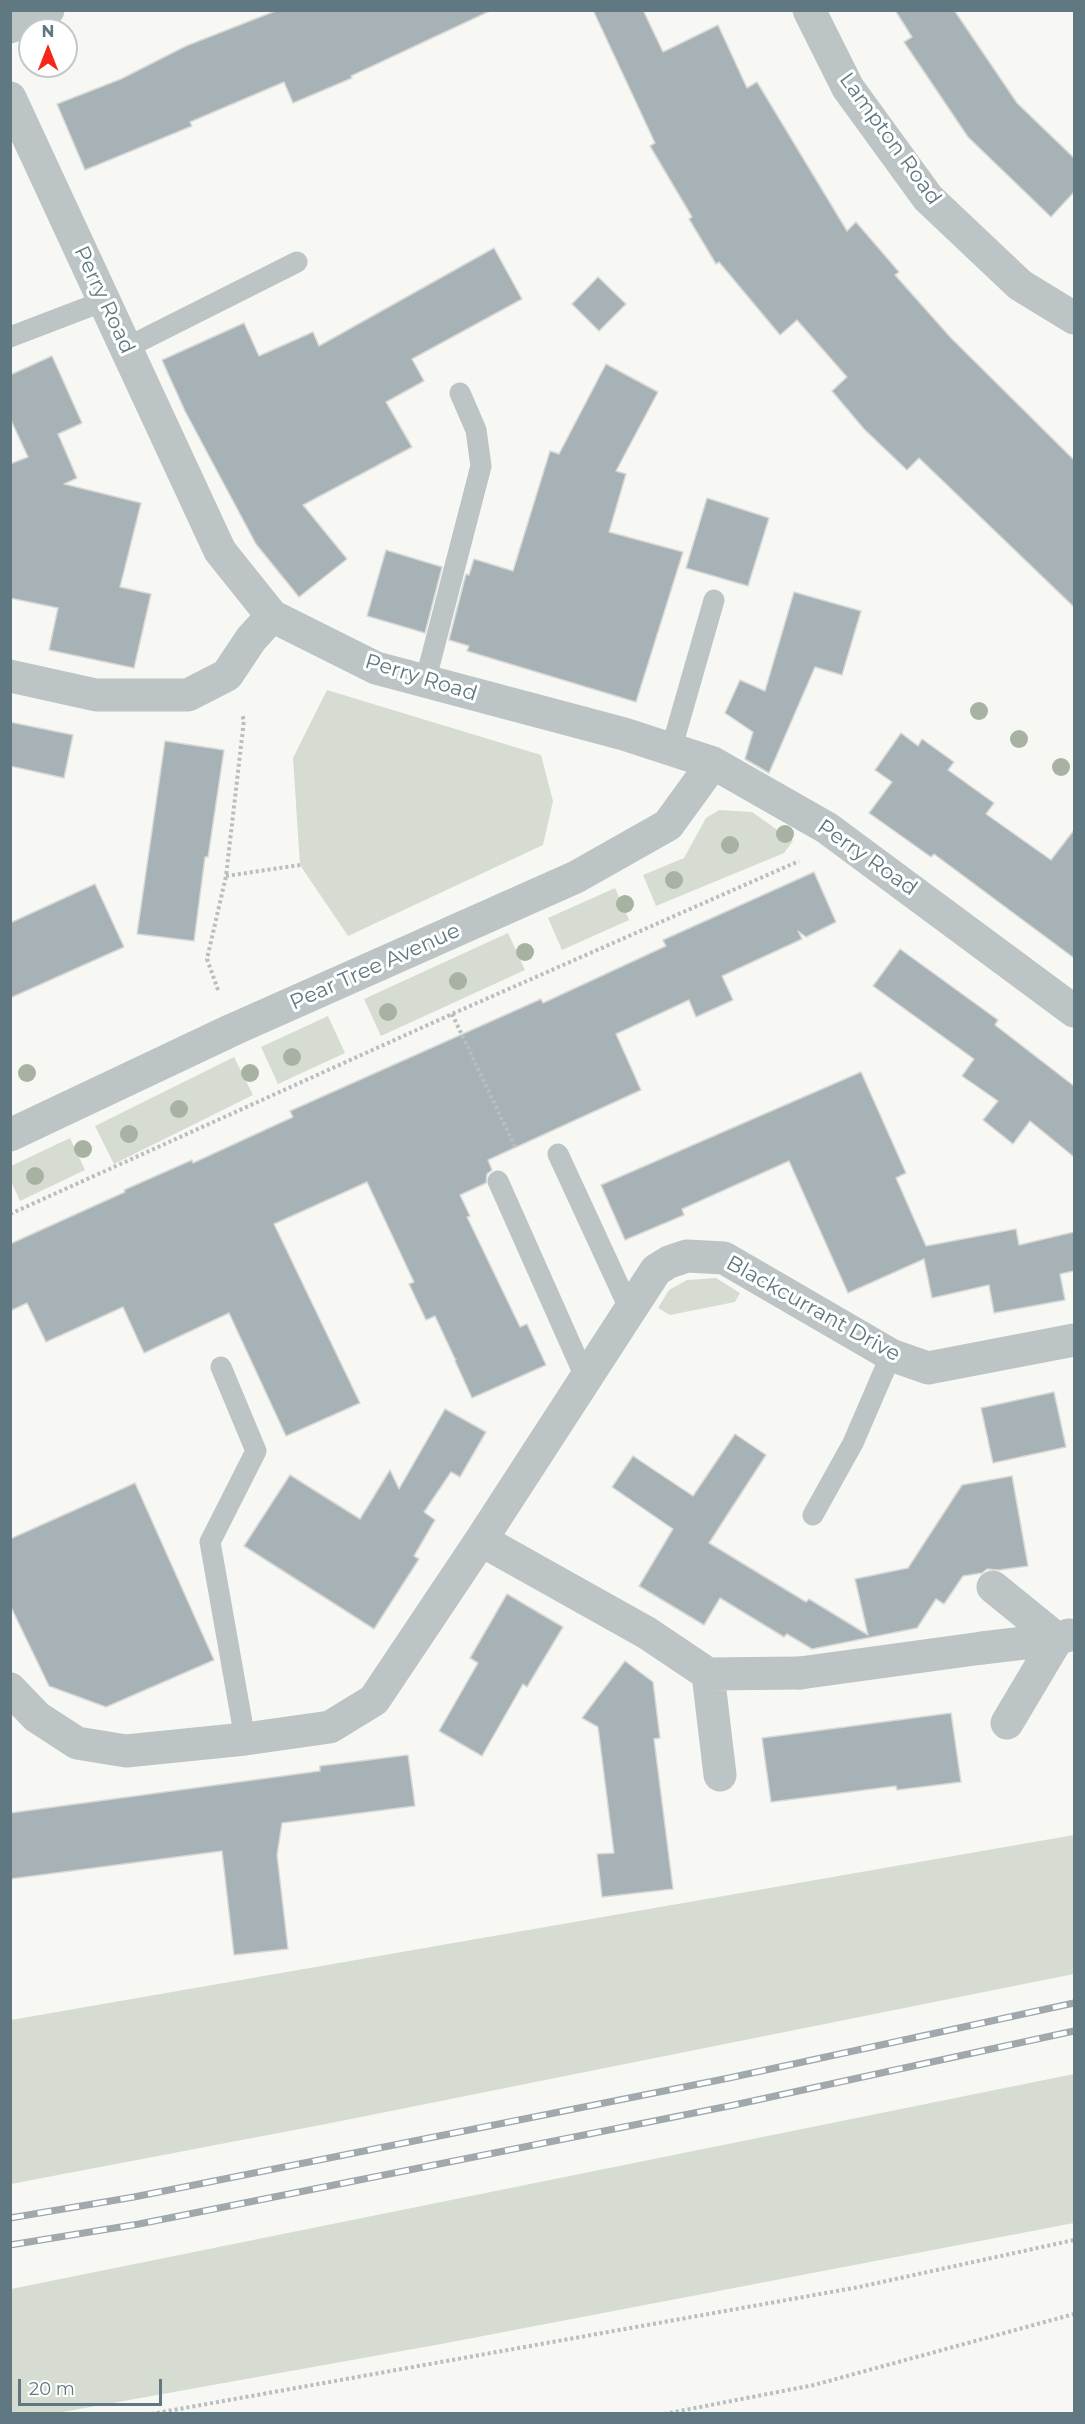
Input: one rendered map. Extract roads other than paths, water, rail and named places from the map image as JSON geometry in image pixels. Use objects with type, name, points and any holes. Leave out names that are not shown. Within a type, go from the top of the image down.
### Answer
[{"type":"street","points":[[10,27],[48,10]]},
{"type":"street","name":"Lampton Road","points":[[809,10],[848,88],[928,198],[1020,285],[1074,318]]},
{"type":"street","name":"Perry Road","points":[[10,98],[219,551],[272,616],[376,668],[624,734],[713,763],[827,828],[1074,1011]]},
{"type":"street","points":[[10,676],[96,695],[188,695],[228,675],[251,639],[272,616]]},
{"type":"street","name":"Pear Tree Avenue","points":[[10,1135],[232,1030],[576,877],[668,825],[713,763]]},
{"type":"street","name":"Blackcurrant Drive","points":[[10,1689],[37,1717],[77,1743],[126,1750],[245,1739],[330,1727],[374,1700],[656,1270],[669,1262],[687,1256],[724,1258],[891,1355],[928,1368],[1074,1340]]},
{"type":"street","points":[[481,1540],[647,1633],[708,1674],[800,1673],[1066,1636]]},
{"type":"street","points":[[993,1587],[1066,1636]]},
{"type":"street","points":[[1007,1724],[1066,1636]]},
{"type":"street","points":[[708,1674],[720,1775]]},
{"type":"lane","points":[[126,348],[297,261]]},
{"type":"lane","points":[[10,337],[104,301]]},
{"type":"lane","points":[[425,682],[481,466],[476,430],[460,393]]},
{"type":"lane","points":[[671,750],[714,600]]},
{"type":"lane","points":[[558,1154],[630,1310]]},
{"type":"lane","points":[[498,1181],[586,1379]]},
{"type":"lane","points":[[813,1515],[853,1443],[891,1355]]},
{"type":"lane","points":[[221,1367],[256,1451],[210,1542],[245,1739]]},
{"type":"railway","points":[[10,2218],[134,2197],[729,2078],[1074,2003]]},
{"type":"railway","points":[[10,2245],[139,2224],[734,2105],[1074,2031]]}]
